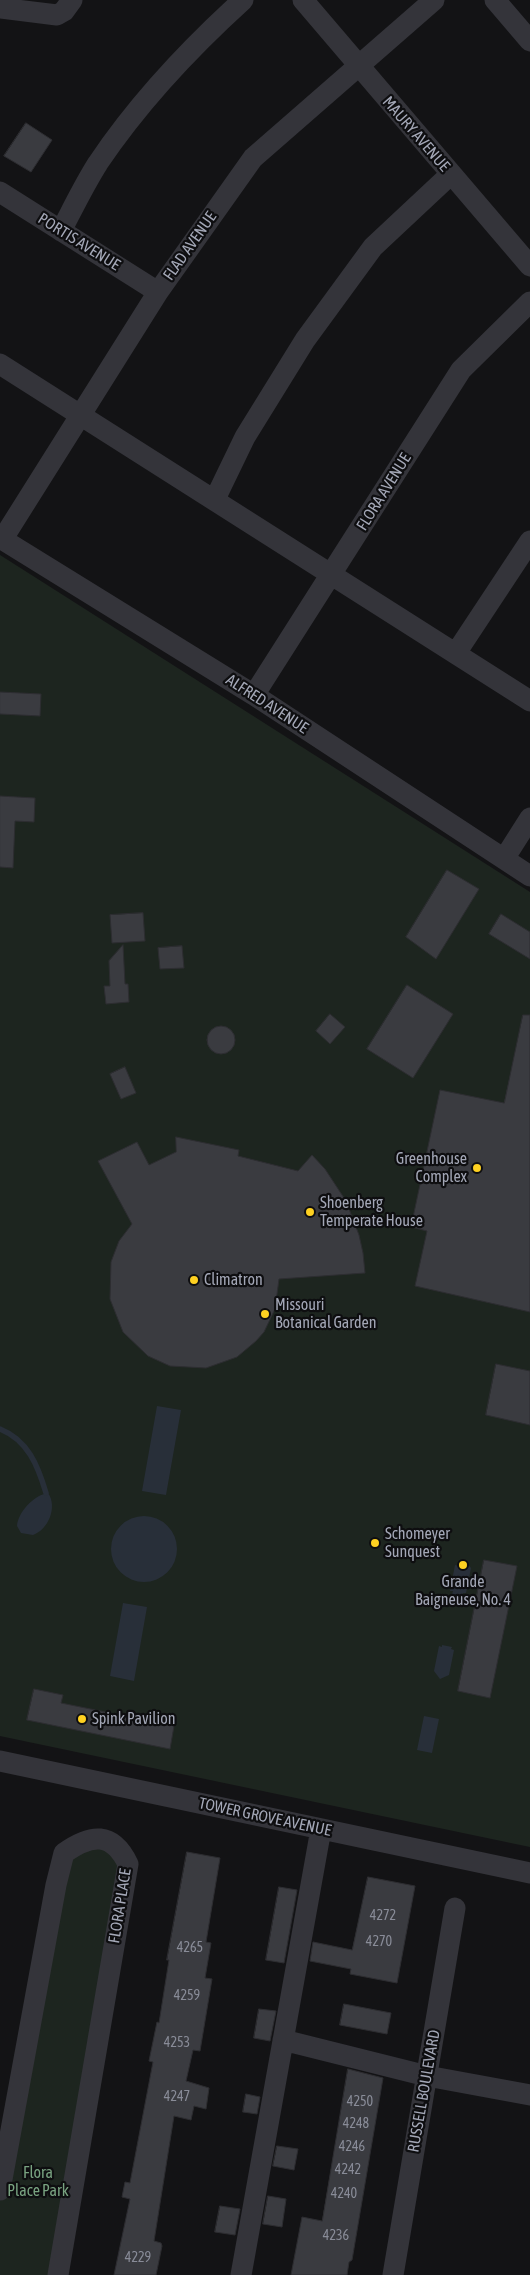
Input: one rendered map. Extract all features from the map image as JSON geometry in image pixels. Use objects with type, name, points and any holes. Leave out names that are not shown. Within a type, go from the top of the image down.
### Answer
[{"type":"street","points":[[0,8],[57,15],[70,5],[72,0]]},
{"type":"street","points":[[61,231],[97,165],[130,119],[196,43],[243,0]]},
{"type":"street","name":"MAURY AVENUE","points":[[303,0],[530,266]]},
{"type":"street","name":"FLAD AVENUE","points":[[1,539],[158,292],[253,158],[434,0]]},
{"type":"street","points":[[495,0],[530,41]]},
{"type":"street","points":[[215,499],[244,437],[304,340],[373,247],[451,174]]},
{"type":"street","name":"PORTIS AVENUE","points":[[0,192],[158,292]]},
{"type":"street","name":"FLORA AVENUE","points":[[254,695],[461,370],[530,302]]},
{"type":"street","points":[[0,364],[530,701]]},
{"type":"street","name":"ALFRED AVENUE","points":[[1,539],[254,695],[530,876]]},
{"type":"street","points":[[456,653],[530,541]]},
{"type":"street","points":[[504,859],[530,818]]},
{"type":"street","name":"TOWER GROVE AVENUE","points":[[0,1761],[530,1873]]},
{"type":"street","points":[[241,2275],[321,1829]]},
{"type":"street","name":"FLORA PLACE","points":[[0,2190],[54,1895],[64,1853],[78,1844],[94,1839],[108,1841],[121,1849],[128,1864],[58,2275]]},
{"type":"street","name":"RUSSELL BOULEVARD","points":[[393,2275],[455,1908]]},
{"type":"street","points":[[283,2040],[427,2076],[530,2095]]},
{"type":"green space","name":"Missouri Botanical Garden","points":[[0,555],[530,892],[530,1847],[0,1736]]},
{"type":"green space","name":"Flora Place Park","points":[[78,1844],[121,1849],[58,2275],[0,2275],[0,2190],[56,1885]]},
{"type":"shaded area","points":[[157,1406],[181,1410],[166,1495],[142,1491]]},
{"type":"shaded area","points":[[48,1493],[51,1499],[52,1511],[47,1523],[33,1535],[21,1533],[17,1526],[20,1515],[37,1497]]},
{"type":"shaded area","points":[[144,1516],[157,1519],[167,1526],[174,1536],[177,1549],[174,1562],[167,1572],[157,1579],[144,1582],[131,1579],[121,1572],[114,1562],[111,1549],[114,1536],[121,1526],[131,1519]]},
{"type":"shaded area","points":[[462,1561],[465,1561],[471,1568],[466,1593],[463,1593],[462,1596],[452,1594],[453,1591],[450,1591],[455,1565],[459,1566]]},
{"type":"shaded area","points":[[123,1603],[147,1607],[134,1681],[110,1676]]},
{"type":"shaded area","points":[[442,1645],[452,1647],[451,1649],[454,1650],[449,1675],[440,1679],[434,1671],[439,1646],[442,1647]]},
{"type":"shaded area","points":[[424,1716],[439,1719],[432,1753],[417,1750]]},
{"type":"building","points":[[26,123],[52,140],[31,172],[4,156]]},
{"type":"building","points":[[0,692],[41,694],[40,716],[0,714]]},
{"type":"building","points":[[0,796],[35,798],[34,822],[15,821],[13,868],[0,867]]},
{"type":"building","points":[[447,870],[479,889],[436,959],[406,937]]},
{"type":"building","points":[[143,913],[145,941],[112,943],[110,915]]},
{"type":"building","points":[[501,914],[530,932],[530,959],[489,934]]},
{"type":"building","points":[[123,945],[125,984],[128,984],[129,1002],[106,1004],[104,986],[110,986],[109,961]]},
{"type":"building","points":[[182,946],[184,968],[160,969],[158,948]]},
{"type":"building","points":[[407,985],[453,1014],[413,1078],[367,1049]]},
{"type":"building","points":[[330,1014],[345,1027],[330,1044],[316,1031]]},
{"type":"building","name":"Greenhouse Complex","points":[[523,1015],[530,1015],[530,1312],[415,1286],[427,1231],[411,1227],[440,1090],[504,1103]]},
{"type":"building","points":[[221,1026],[231,1030],[235,1040],[231,1050],[221,1054],[211,1050],[207,1040],[211,1030]]},
{"type":"building","points":[[125,1067],[136,1093],[121,1099],[110,1074]]},
{"type":"building","points":[[176,1137],[239,1150],[238,1156],[298,1171],[312,1155],[325,1169],[346,1201],[359,1235],[363,1253],[365,1273],[279,1279],[275,1309],[264,1332],[237,1357],[206,1368],[170,1366],[148,1356],[123,1332],[110,1299],[111,1262],[119,1241],[132,1224],[98,1161],[137,1142],[149,1165],[176,1152]]},
{"type":"building","points":[[496,1364],[530,1371],[530,1425],[486,1415]]},
{"type":"building","points":[[484,1560],[517,1566],[490,1698],[458,1691]]},
{"type":"building","name":"Spink Pavilion","points":[[34,1689],[63,1695],[61,1703],[174,1726],[170,1749],[27,1720]]},
{"type":"building","points":[[187,1852],[220,1858],[206,1942],[211,1943],[205,1978],[212,1979],[200,2051],[193,2050],[186,2081],[209,2088],[206,2109],[194,2106],[191,2120],[174,2116],[154,2241],[161,2243],[162,2246],[156,2275],[114,2275],[130,2199],[122,2197],[125,2182],[130,2183],[153,2062],[149,2061],[157,2022],[159,2023],[169,1960],[167,1960]]},
{"type":"building","points":[[368,1877],[415,1886],[397,1983],[350,1974],[351,1969],[310,1961],[313,1942],[352,1950]]},
{"type":"building","points":[[279,1887],[297,1890],[284,1963],[266,1960]]},
{"type":"building","points":[[344,2004],[391,2013],[387,2034],[340,2025]]},
{"type":"building","points":[[259,2009],[276,2011],[270,2041],[254,2038]]},
{"type":"building","points":[[348,2069],[383,2078],[352,2260],[349,2262],[347,2275],[291,2275],[302,2217],[322,2221]]},
{"type":"building","points":[[246,2094],[260,2097],[257,2114],[243,2112]]},
{"type":"building","points":[[277,2146],[298,2149],[294,2170],[273,2166]]},
{"type":"building","points":[[268,2196],[286,2199],[282,2227],[263,2224]]},
{"type":"building","points":[[220,2206],[240,2209],[235,2235],[215,2232]]},
{"type":"waterway","points":[[0,1429],[10,1434],[25,1447],[35,1464],[46,1493]]},
{"type":"place","name":"Greenhouse Complex","points":[[477,1168]]},
{"type":"place","name":"Shoenberg Temperate House","points":[[310,1212]]},
{"type":"place","name":"Climatron","points":[[194,1280]]},
{"type":"place","name":"Missouri Botanical Garden","points":[[265,1314]]},
{"type":"place","name":"Schomeyer Sunquest","points":[[375,1543]]},
{"type":"place","name":"Grande Baigneuse, No. 4","points":[[463,1565]]},
{"type":"place","name":"Spink Pavilion","points":[[82,1719]]}]
